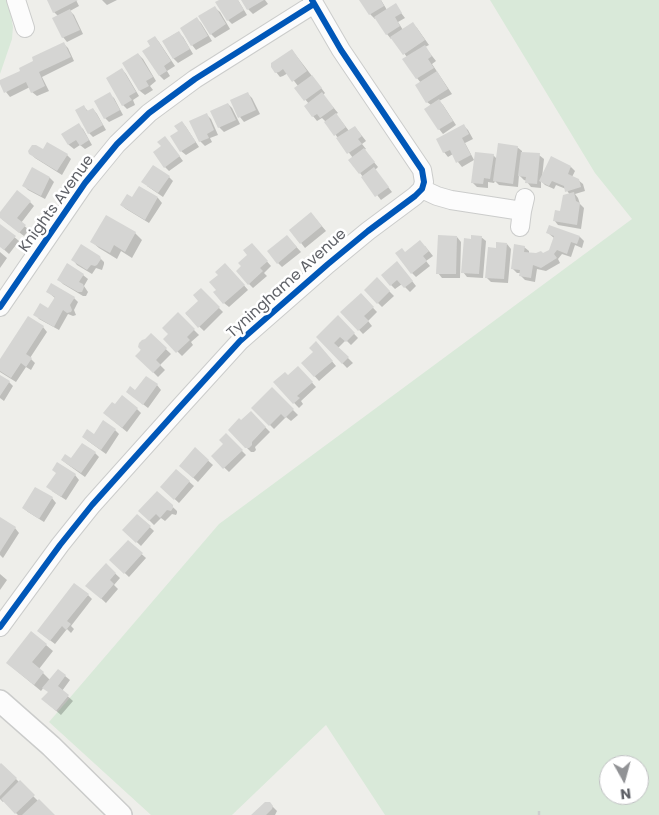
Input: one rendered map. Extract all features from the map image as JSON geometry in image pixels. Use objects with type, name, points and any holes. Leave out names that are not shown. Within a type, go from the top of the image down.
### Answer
[{"type":"street","points":[[16,0],[25,28]]},
{"type":"street","points":[[313,2],[341,50],[422,170],[424,182],[422,188],[437,196],[451,200],[522,212]]},
{"type":"street","name":"Knights Avenue","points":[[0,307],[85,183],[117,144],[149,113],[195,79],[313,2]]},
{"type":"street","name":"Tyninghame Avenue","points":[[0,627],[92,505],[240,341],[328,264],[415,196],[422,188]]},
{"type":"street","points":[[0,701],[51,746],[121,815]]},
{"type":"green space","points":[[0,0],[8,0],[13,27],[12,39],[0,74]]},
{"type":"green space","points":[[490,0],[659,0],[659,815],[385,815],[326,725],[232,815],[151,815],[49,722],[219,524],[632,219],[595,173]]},
{"type":"building","points":[[47,0],[78,0],[53,13]]},
{"type":"building","points":[[219,0],[238,0],[244,10],[227,21],[215,2]]},
{"type":"building","points":[[241,0],[264,0],[247,10]]},
{"type":"building","points":[[359,0],[381,0],[384,6],[369,15]]},
{"type":"building","points":[[396,3],[402,13],[395,17],[400,26],[386,35],[374,17]]},
{"type":"building","points":[[215,6],[226,24],[210,35],[198,16]]},
{"type":"building","points":[[70,9],[80,30],[62,38],[52,18]]},
{"type":"building","points":[[197,17],[208,36],[191,46],[180,28]]},
{"type":"building","points":[[413,22],[425,40],[403,55],[390,37]]},
{"type":"building","points":[[179,31],[190,49],[173,59],[162,41]]},
{"type":"building","points":[[155,36],[171,61],[164,66],[167,71],[159,76],[142,51],[150,46],[147,41]]},
{"type":"building","points":[[64,42],[71,57],[39,72],[45,86],[31,93],[26,82],[4,93],[0,80],[20,71],[19,68],[33,61],[32,57]]},
{"type":"building","points":[[425,45],[432,56],[428,59],[434,68],[416,79],[402,59]]},
{"type":"building","points":[[292,49],[307,71],[292,82],[283,69],[275,73],[271,63]]},
{"type":"building","points":[[138,53],[153,77],[146,81],[149,86],[139,91],[122,63]]},
{"type":"building","points":[[122,68],[136,92],[129,96],[132,100],[122,106],[106,78]]},
{"type":"building","points":[[437,71],[448,89],[426,103],[415,85]]},
{"type":"building","points":[[312,75],[322,88],[304,101],[294,88]]},
{"type":"building","points":[[110,92],[120,110],[104,119],[94,101]]},
{"type":"building","points":[[248,92],[256,110],[238,118],[230,100]]},
{"type":"building","points":[[322,92],[334,108],[320,118],[317,114],[312,117],[304,106]]},
{"type":"building","points":[[439,99],[453,121],[438,130],[424,109]]},
{"type":"building","points":[[228,103],[236,120],[218,128],[210,111]]},
{"type":"building","points":[[84,105],[87,111],[93,108],[103,125],[88,134],[75,110]]},
{"type":"building","points":[[207,113],[214,130],[207,134],[209,138],[199,142],[189,121]]},
{"type":"building","points":[[336,113],[346,127],[334,136],[324,122]]},
{"type":"building","points":[[182,121],[196,142],[180,152],[170,136],[178,131],[174,126]]},
{"type":"building","points":[[79,123],[89,140],[80,146],[76,140],[68,145],[61,134]]},
{"type":"building","points":[[464,124],[469,134],[462,138],[471,155],[456,163],[450,150],[443,153],[436,139]]},
{"type":"building","points":[[355,126],[362,136],[358,139],[362,144],[347,154],[336,138]]},
{"type":"building","points":[[165,136],[180,156],[164,168],[153,152],[161,146],[157,142]]},
{"type":"building","points":[[47,142],[68,154],[57,171],[29,154],[28,151],[32,145],[43,149]]},
{"type":"building","points":[[498,143],[518,146],[513,184],[493,181]]},
{"type":"building","points":[[364,148],[375,162],[359,174],[348,160]]},
{"type":"building","points":[[475,152],[494,154],[490,179],[484,178],[483,184],[471,183]]},
{"type":"building","points":[[521,152],[540,153],[537,184],[525,183],[526,177],[518,176]]},
{"type":"building","points":[[551,156],[571,166],[568,174],[579,179],[581,187],[565,192],[564,186],[552,181],[549,186],[539,181]]},
{"type":"building","points":[[153,165],[170,176],[158,193],[141,182]]},
{"type":"building","points":[[32,167],[50,177],[41,196],[22,186]]},
{"type":"building","points":[[374,167],[389,187],[375,197],[361,177]]},
{"type":"building","points":[[139,186],[158,197],[145,220],[120,205],[127,194],[132,197]]},
{"type":"building","points":[[17,190],[31,201],[17,218],[26,225],[19,233],[0,218],[0,212]]},
{"type":"building","points":[[574,192],[576,201],[580,203],[577,225],[553,221],[555,210],[560,211],[563,195]]},
{"type":"building","points":[[311,212],[322,226],[300,244],[289,230]]},
{"type":"building","points":[[106,215],[136,232],[125,252],[114,245],[110,253],[90,242]]},
{"type":"building","points":[[0,224],[16,236],[4,250],[0,247]]},
{"type":"building","points":[[549,225],[580,236],[577,244],[571,242],[567,254],[557,250],[554,254],[557,258],[541,268],[533,265],[531,278],[519,276],[520,270],[511,269],[514,244],[525,246],[524,252],[536,253],[541,251],[543,253],[549,250],[554,236],[546,233]]},
{"type":"building","points":[[287,235],[297,247],[277,264],[267,251]]},
{"type":"building","points":[[438,235],[457,236],[456,274],[436,274]]},
{"type":"building","points":[[471,235],[482,236],[479,274],[461,273],[464,238],[471,239]]},
{"type":"building","points":[[420,240],[429,251],[423,256],[427,261],[411,274],[395,253],[402,248],[405,252]]},
{"type":"building","points":[[496,242],[507,243],[504,279],[485,278],[488,247],[496,248]]},
{"type":"building","points":[[252,243],[268,261],[260,268],[263,271],[248,285],[236,271],[241,266],[238,263],[247,255],[243,250]]},
{"type":"building","points":[[81,244],[100,256],[101,259],[97,265],[91,265],[87,270],[71,260]]},
{"type":"building","points":[[397,261],[413,281],[404,288],[397,280],[390,286],[381,275]]},
{"type":"building","points":[[67,263],[84,274],[79,282],[84,287],[82,292],[78,292],[57,280]]},
{"type":"building","points":[[225,263],[245,285],[223,304],[213,292],[216,290],[209,282],[218,275],[215,272]]},
{"type":"building","points":[[377,277],[390,291],[377,304],[364,290]]},
{"type":"building","points":[[51,283],[75,297],[70,305],[71,312],[67,313],[63,310],[54,327],[33,315],[40,303],[48,308],[55,297],[46,292]]},
{"type":"building","points":[[201,288],[220,307],[198,328],[185,313],[198,301],[193,295]]},
{"type":"building","points":[[361,293],[374,307],[364,316],[369,321],[358,331],[340,312]]},
{"type":"building","points":[[178,312],[195,329],[187,337],[190,340],[176,353],[163,339],[168,334],[162,328]]},
{"type":"building","points":[[338,315],[355,333],[346,342],[340,337],[334,343],[349,357],[342,364],[316,337]]},
{"type":"building","points":[[28,316],[44,326],[26,354],[32,358],[26,367],[21,363],[11,378],[0,371],[0,359]]},
{"type":"building","points":[[151,333],[167,348],[156,360],[161,365],[153,373],[135,356],[141,350],[138,347],[139,343]]},
{"type":"building","points":[[316,341],[333,361],[314,377],[301,363],[313,352],[309,348]]},
{"type":"building","points":[[298,366],[313,382],[297,396],[300,398],[293,404],[273,382],[285,372],[288,375]]},
{"type":"building","points":[[0,375],[10,381],[0,396]]},
{"type":"building","points":[[146,376],[158,384],[143,405],[126,392],[130,386],[135,390]]},
{"type":"building","points":[[272,387],[294,409],[285,418],[281,414],[269,426],[251,408]]},
{"type":"building","points":[[122,395],[138,408],[122,428],[103,413],[112,402],[115,404]]},
{"type":"building","points":[[251,411],[266,427],[249,448],[245,448],[228,430],[239,418],[241,420]]},
{"type":"building","points":[[103,420],[116,429],[101,450],[82,437],[87,429],[94,434]]},
{"type":"building","points":[[226,433],[243,450],[223,469],[211,456],[223,444],[219,440]]},
{"type":"building","points":[[82,443],[96,452],[81,473],[61,460],[65,454],[71,458]]},
{"type":"building","points":[[195,447],[209,460],[193,478],[179,466]]},
{"type":"building","points":[[57,462],[76,474],[61,497],[46,487],[56,473],[52,470]]},
{"type":"building","points":[[176,469],[190,481],[174,500],[160,487]]},
{"type":"building","points":[[35,487],[53,497],[39,519],[22,508]]},
{"type":"building","points":[[157,491],[173,505],[173,508],[171,511],[167,510],[160,518],[156,514],[149,521],[138,511]]},
{"type":"building","points":[[137,514],[151,526],[136,543],[122,530]]},
{"type":"building","points":[[0,517],[16,527],[0,552]]},
{"type":"building","points":[[128,540],[143,553],[124,574],[109,560]]},
{"type":"building","points":[[106,563],[116,573],[110,580],[114,584],[101,599],[85,586]]},
{"type":"building","points":[[74,583],[89,594],[67,621],[71,624],[66,630],[62,626],[50,641],[37,631]]},
{"type":"building","points":[[31,631],[47,644],[32,662],[44,672],[34,685],[6,663]]},
{"type":"building","points":[[58,669],[66,675],[58,686],[69,695],[56,711],[41,699],[48,692],[42,688]]},
{"type":"building","points":[[0,764],[17,778],[0,796]]},
{"type":"building","points":[[20,780],[35,795],[15,814],[1,799]]},
{"type":"building","points":[[39,799],[55,815],[22,815]]},
{"type":"building","points":[[265,802],[270,802],[273,806],[266,815],[251,815]]},
{"type":"cycle path","points":[[0,627],[92,505],[240,341],[328,264],[422,189],[424,182],[422,170],[341,50],[312,0]]},
{"type":"cycle path","points":[[0,307],[85,183],[117,144],[149,113],[195,79],[314,4]]}]
